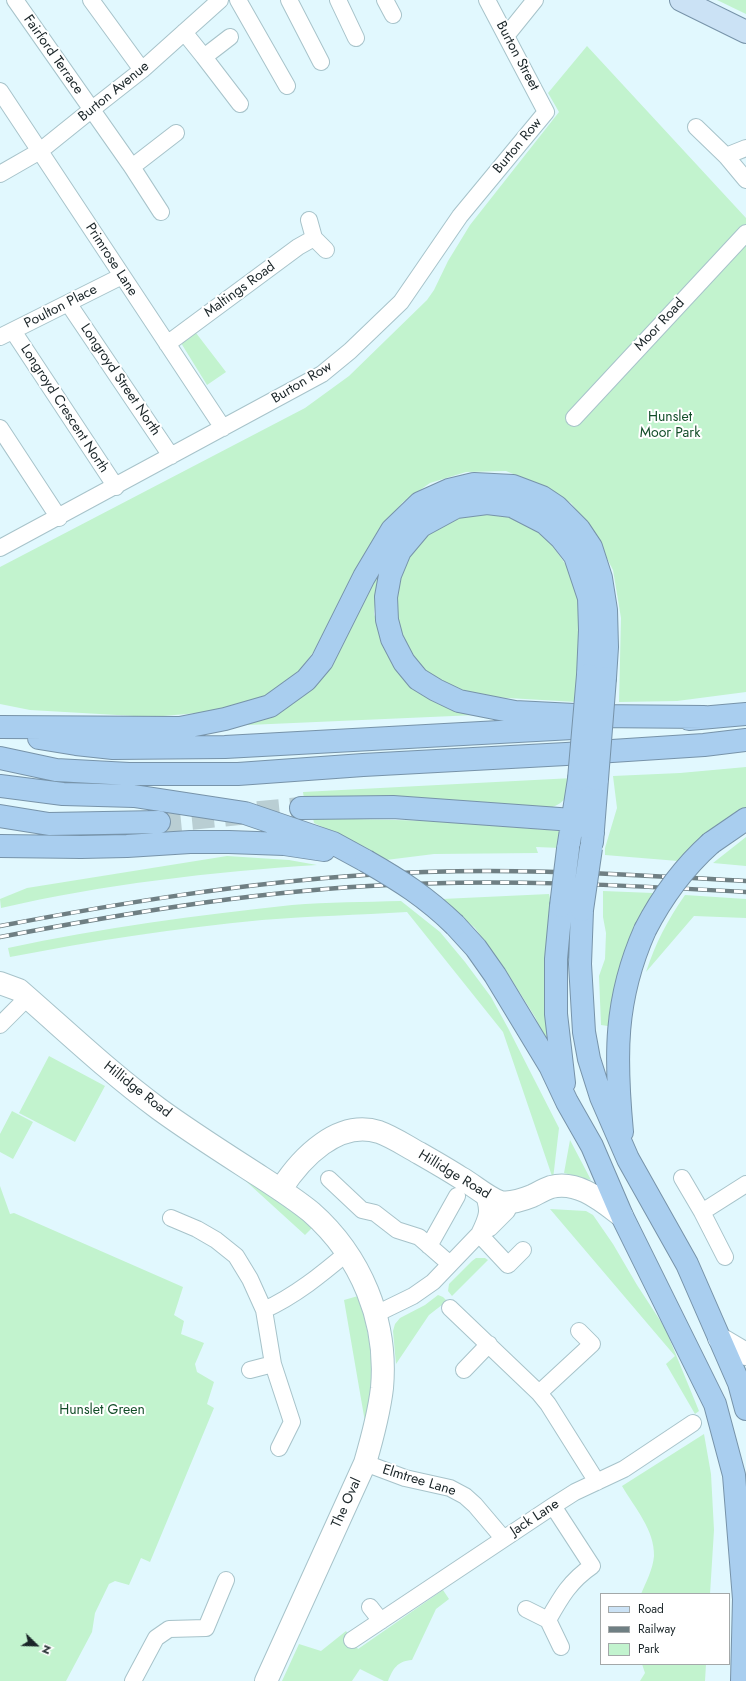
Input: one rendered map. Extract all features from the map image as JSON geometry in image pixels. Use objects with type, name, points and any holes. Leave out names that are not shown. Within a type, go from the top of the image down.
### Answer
[{"type":"highway","points":[[0,727],[180,728],[225,719],[270,706],[306,680],[322,661],[364,577],[392,530],[420,503],[448,490],[474,484],[513,486],[542,497],[557,507],[579,529],[591,547],[601,578],[606,610],[607,647],[597,677],[588,779],[592,841],[582,910],[580,964],[581,1005],[589,1059],[601,1097],[624,1151],[687,1264],[739,1383],[746,1409]]},
{"type":"highway","points":[[597,677],[590,630],[589,598],[583,576],[575,556],[561,538],[545,523],[512,506],[487,503],[456,507],[422,526],[400,551],[390,575],[386,596],[387,620],[392,639],[404,662],[418,679],[436,690],[460,701],[515,712],[594,716],[704,718]]},
{"type":"highway","points":[[0,731],[76,744],[113,748],[225,747],[504,733],[652,723],[746,714]]},
{"type":"highway","points":[[0,758],[56,770],[129,774],[238,774],[363,765],[574,754],[704,745],[746,740]]},
{"type":"highway","points":[[567,1102],[556,1014],[556,959],[561,906],[573,820],[588,779]]},
{"type":"highway","points":[[0,786],[63,794],[134,796],[245,813],[333,843],[399,880],[431,902],[476,948],[495,975],[550,1066],[567,1102],[592,1146],[622,1216],[715,1404],[734,1476],[741,1577],[744,1599],[742,1681]]},
{"type":"highway","points":[[301,808],[393,807],[573,820],[584,825],[592,841]]},
{"type":"highway","points":[[0,816],[49,824],[159,822]]},
{"type":"highway","points":[[624,1151],[618,1066],[619,1023],[626,983],[637,948],[657,907],[673,884],[695,858],[711,843],[746,819]]},
{"type":"highway","points":[[0,846],[81,847],[190,842],[264,842],[324,850],[366,861]]},
{"type":"highway","points":[[730,1650],[741,1577]]},
{"type":"highway","points":[[727,1681],[728,1665]]},
{"type":"main road","points":[[682,0],[746,32]]},
{"type":"street","name":"Fairford Terrace","points":[[15,0],[132,167],[161,212]]},
{"type":"street","points":[[91,0],[142,70]]},
{"type":"street","name":"Burton Avenue","points":[[0,174],[40,151],[142,70],[220,0]]},
{"type":"street","points":[[238,0],[287,86]]},
{"type":"street","points":[[289,0],[321,62]]},
{"type":"street","points":[[338,0],[356,38]]},
{"type":"street","points":[[385,0],[393,15]]},
{"type":"street","name":"Burton Street","points":[[488,0],[546,112]]},
{"type":"street","points":[[506,36],[535,0]]},
{"type":"street","points":[[184,32],[240,104]]},
{"type":"street","points":[[204,57],[230,37]]},
{"type":"street","name":"Primrose Lane","points":[[0,91],[222,428]]},
{"type":"street","name":"Burton Row","points":[[1,545],[59,518],[322,374],[350,351],[401,302],[460,216],[546,112]]},
{"type":"street","points":[[696,127],[726,156],[746,180]]},
{"type":"street","points":[[132,167],[176,133]]},
{"type":"street","points":[[726,156],[746,148]]},
{"type":"street","points":[[309,220],[314,238],[326,250]]},
{"type":"street","name":"Moor Road","points":[[574,418],[746,232]]},
{"type":"street","name":"Maltings Road","points":[[167,344],[298,247],[314,238]]},
{"type":"street","name":"Poulton Place","points":[[6,334],[122,276]]},
{"type":"street","name":"Longroyd Street North","points":[[68,303],[171,456]]},
{"type":"street","name":"Longroyd Crescent North","points":[[6,334],[116,487]]},
{"type":"street","points":[[0,428],[59,518]]},
{"type":"street","name":"Hillidge Road","points":[[0,983],[19,990],[28,997],[115,1074],[159,1109],[281,1189],[311,1212],[348,1252],[360,1274],[376,1314]]},
{"type":"street","points":[[0,1025],[28,997]]},
{"type":"street","name":"Hillidge Road","points":[[281,1189],[322,1142],[335,1136],[362,1130],[378,1132],[392,1138],[499,1202],[511,1202]]},
{"type":"street","points":[[682,1178],[702,1212],[725,1257]]},
{"type":"street","points":[[329,1179],[362,1210],[375,1213],[397,1230],[419,1237],[450,1264]]},
{"type":"street","points":[[702,1212],[746,1184]]},
{"type":"street","points":[[376,1314],[413,1296],[433,1282],[479,1234],[490,1228],[507,1211],[511,1202],[526,1198],[551,1187],[568,1186],[589,1192],[622,1216]]},
{"type":"street","points":[[479,1234],[487,1218],[487,1204],[482,1191]]},
{"type":"street","points":[[429,1246],[457,1196]]},
{"type":"street","points":[[171,1218],[197,1229],[216,1240],[236,1256],[250,1279],[264,1310],[273,1364],[292,1422],[279,1448]]},
{"type":"street","points":[[479,1234],[508,1265],[523,1250]]},
{"type":"street","points":[[264,1310],[301,1289],[348,1252]]},
{"type":"street","points":[[450,1308],[539,1393],[548,1404],[597,1482]]},
{"type":"street","name":"The Oval","points":[[266,1681],[364,1463],[373,1433],[382,1388],[382,1365],[376,1314]]},
{"type":"street","points":[[539,1393],[592,1344],[579,1331]]},
{"type":"street","points":[[719,1338],[746,1354]]},
{"type":"street","points":[[464,1370],[489,1344]]},
{"type":"street","points":[[250,1370],[273,1364]]},
{"type":"street","name":"Jack Lane","points":[[352,1640],[443,1580],[503,1538],[575,1492],[624,1469],[693,1423]]},
{"type":"street","name":"Elmtree Lane","points":[[364,1463],[405,1478],[450,1488],[465,1496],[475,1505],[503,1538]]},
{"type":"street","points":[[548,1620],[568,1588],[578,1576],[598,1563],[553,1506]]},
{"type":"street","points":[[133,1681],[156,1638],[169,1629],[206,1628],[226,1580]]},
{"type":"street","points":[[370,1607],[381,1621]]},
{"type":"street","points":[[526,1609],[548,1620],[562,1646]]},
{"type":"green space","points":[[717,0],[746,0],[746,14]]},
{"type":"green space","name":"Hunslet Moor Park","points":[[587,46],[746,218],[746,692],[677,701],[619,702],[621,618],[613,570],[595,535],[571,503],[545,487],[506,471],[466,472],[430,483],[403,502],[378,532],[324,638],[296,675],[264,697],[220,711],[152,717],[30,710],[0,704],[0,567],[305,408],[349,376],[427,300],[470,225],[559,112],[548,93]]},
{"type":"green space","points":[[193,329],[226,372],[207,385],[181,343]]},
{"type":"green space","points":[[467,513],[495,513],[525,523],[548,539],[566,565],[579,598],[581,637],[576,702],[491,697],[452,690],[415,663],[399,637],[393,602],[399,570],[415,544],[438,525]]},
{"type":"green space","points":[[373,569],[380,573],[374,614],[387,649],[476,715],[225,726],[283,706]]},
{"type":"green space","points":[[746,767],[746,808],[710,832],[678,861],[605,855],[605,848],[617,808],[613,776],[680,773]]},
{"type":"green space","points":[[573,778],[566,797],[556,806],[550,808],[436,799],[388,797],[304,799],[303,792]]},
{"type":"green space","points":[[313,818],[435,821],[560,831],[561,848],[536,847],[538,853],[434,854],[386,860],[367,848],[314,823]]},
{"type":"green space","points":[[746,837],[746,866],[713,863]]},
{"type":"green space","points":[[227,856],[289,860],[317,865],[238,871],[158,880],[79,892],[1,908],[0,899],[27,888]]},
{"type":"green space","points":[[603,891],[653,893],[637,924],[623,957],[613,991],[608,1026],[601,1025],[599,976],[605,959],[606,933],[603,917]]},
{"type":"green space","points":[[549,894],[551,902],[545,1013],[553,1049],[551,1050],[535,1017],[505,969],[475,928],[442,899]]},
{"type":"green space","points":[[685,895],[746,899],[746,918],[694,916],[646,972],[662,932]]},
{"type":"green space","points":[[401,901],[440,932],[491,997],[508,1028],[559,1128],[553,1179],[503,1032],[407,912],[230,923],[135,936],[10,957],[8,948],[114,928],[221,913],[306,904]]},
{"type":"green space","points":[[49,1056],[105,1086],[75,1142],[19,1113]]},
{"type":"green space","points":[[12,1111],[33,1122],[13,1159],[0,1152],[0,1134]]},
{"type":"green space","points":[[570,1140],[591,1180],[564,1173]]},
{"type":"green space","points":[[238,1174],[289,1208],[313,1227],[305,1235]]},
{"type":"green space","name":"Hunslet Green","points":[[0,1186],[10,1214],[14,1213],[183,1287],[174,1315],[184,1321],[181,1334],[204,1343],[195,1364],[197,1372],[214,1382],[207,1404],[214,1408],[150,1562],[141,1558],[129,1585],[115,1581],[109,1584],[95,1613],[92,1632],[66,1681],[0,1681]]},
{"type":"green space","points":[[550,1209],[586,1211],[593,1215],[613,1244],[665,1328],[699,1411],[695,1414],[666,1364],[675,1356]]},
{"type":"green space","points":[[476,1258],[485,1258],[488,1260],[452,1296],[448,1291],[449,1284]]},
{"type":"green space","points":[[438,1295],[447,1301],[429,1315],[396,1364],[393,1331],[395,1324],[400,1318],[425,1305]]},
{"type":"green space","points":[[358,1296],[370,1343],[372,1374],[369,1405],[365,1422],[344,1300]]},
{"type":"green space","points":[[704,1434],[711,1474],[714,1530],[710,1593],[641,1593],[652,1566],[654,1556],[653,1546],[651,1537],[643,1519],[622,1486]]},
{"type":"green space","points":[[443,1590],[449,1599],[436,1609],[412,1660],[403,1662],[396,1666],[388,1681],[384,1681],[360,1669],[352,1681],[282,1681],[299,1644],[321,1651],[346,1631],[358,1649]]},
{"type":"green space","points":[[642,1665],[706,1665],[705,1681],[640,1681],[645,1673]]},
{"type":"tunnel","points":[[159,822],[301,808]]},
{"type":"railway","points":[[0,926],[91,909],[182,895],[274,883],[413,872],[556,872],[746,881]]},
{"type":"railway","points":[[0,937],[92,920],[230,899],[323,889],[369,886],[463,883],[558,883],[746,892]]}]
